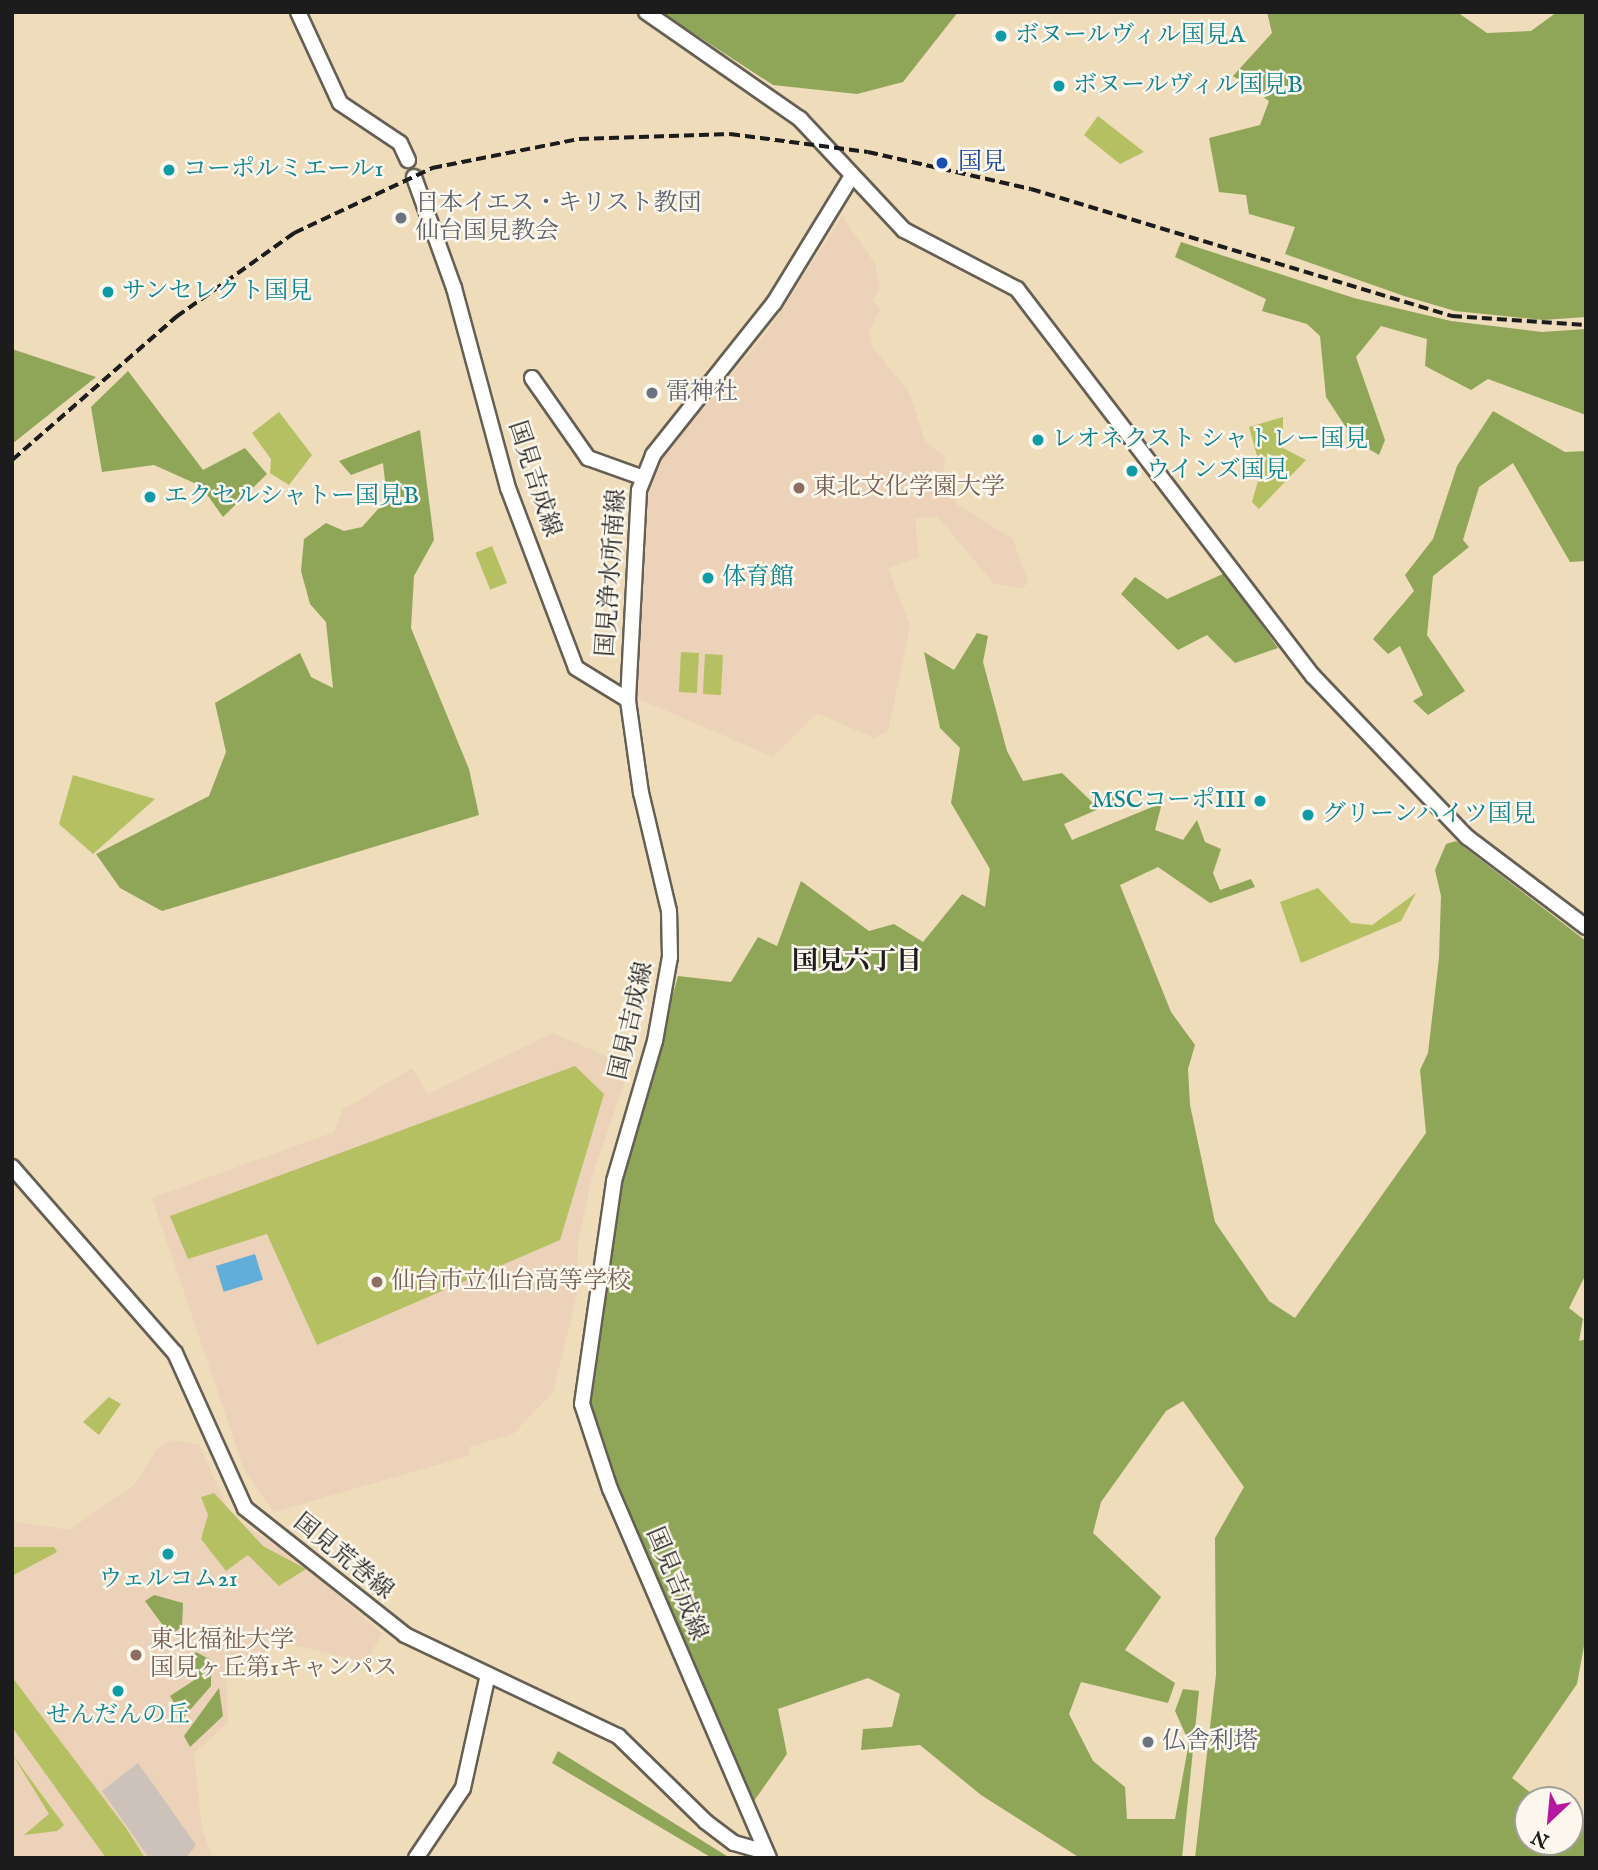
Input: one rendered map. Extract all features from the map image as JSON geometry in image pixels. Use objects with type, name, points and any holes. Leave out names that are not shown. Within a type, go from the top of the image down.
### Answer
[{"type":"street","points":[[298,12],[340,103],[400,143],[408,160]]},
{"type":"street","points":[[646,12],[800,119],[850,179],[904,230],[1017,289],[1313,676],[1467,837],[1586,927]]},
{"type":"street","name":"国見吉成線","points":[[414,177],[454,288],[509,488],[576,668],[628,700],[641,793],[669,911],[670,957],[661,1016],[614,1181],[582,1404],[610,1489],[768,1855]]},
{"type":"street","name":"国見浄水所南線","points":[[628,700],[641,477],[774,303],[850,179]]},
{"type":"street","points":[[532,378],[588,458],[641,477]]},
{"type":"street","name":"国見荒巻線","points":[[12,1167],[175,1353],[245,1508],[405,1635],[487,1679],[618,1737],[706,1822],[734,1843],[768,1855]]},
{"type":"street","points":[[416,1858],[463,1788],[487,1679]]},
{"type":"shaded area","name":"東北文化学園大学","points":[[842,216],[875,264],[880,288],[872,301],[880,309],[869,331],[873,348],[909,392],[925,441],[945,457],[943,474],[956,504],[1013,539],[1028,582],[1023,588],[994,584],[937,516],[915,519],[919,557],[888,568],[910,626],[888,731],[874,738],[817,713],[773,757],[637,698],[647,494],[660,461],[770,328]]},
{"type":"shaded area","name":"仙台市立仙台高等学校","points":[[553,1033],[630,1066],[593,1173],[578,1241],[577,1294],[553,1392],[513,1434],[469,1447],[468,1456],[274,1512],[245,1472],[152,1198],[334,1132],[342,1110],[412,1068],[428,1094]]},
{"type":"shaded area","name":"東北福祉大学 国見ヶ丘第1キャンパス","points":[[172,1440],[199,1445],[231,1516],[301,1562],[382,1634],[365,1663],[287,1643],[226,1669],[228,1722],[194,1754],[202,1829],[213,1858],[12,1858],[12,1521],[69,1530],[134,1485],[157,1449]]},
{"type":"shaded area","points":[[138,1763],[196,1845],[186,1858],[149,1858],[102,1791]]},
{"type":"green space","points":[[958,12],[903,82],[857,94],[773,85],[664,14]]},
{"type":"green space","points":[[1267,12],[1457,12],[1487,33],[1531,31],[1557,12],[1586,12],[1586,317],[1543,320],[1455,311],[1404,296],[1285,254],[1295,227],[1249,214],[1246,195],[1219,192],[1209,138],[1260,125],[1269,101],[1233,76],[1272,33]]},
{"type":"green space","points":[[1098,116],[1144,152],[1120,164],[1084,135]]},
{"type":"green space","points":[[1181,242],[1354,298],[1451,321],[1542,332],[1586,329],[1586,415],[1488,379],[1471,390],[1425,366],[1427,339],[1381,326],[1356,357],[1385,440],[1379,455],[1355,441],[1326,397],[1320,336],[1307,324],[1262,311],[1266,299],[1175,257]]},
{"type":"green space","points":[[12,349],[96,377],[12,444]]},
{"type":"green space","points":[[128,371],[203,470],[245,448],[267,474],[223,517],[201,486],[154,465],[102,472],[91,407]]},
{"type":"green space","points":[[1493,411],[1565,452],[1586,451],[1586,561],[1570,562],[1513,463],[1479,487],[1463,540],[1469,547],[1433,576],[1427,635],[1465,691],[1428,715],[1413,701],[1423,695],[1400,646],[1388,654],[1373,639],[1414,591],[1405,575],[1433,539],[1457,466]]},
{"type":"green space","points":[[279,412],[312,455],[289,485],[270,473],[271,459],[252,433]]},
{"type":"green space","points":[[1283,417],[1283,448],[1306,460],[1259,509],[1252,502],[1261,470],[1249,427]]},
{"type":"green space","points":[[420,430],[434,540],[414,576],[411,628],[469,769],[479,815],[162,911],[120,888],[96,854],[209,796],[226,752],[215,703],[300,653],[311,677],[333,688],[326,622],[310,604],[301,571],[304,539],[326,523],[344,531],[362,527],[387,499],[383,463],[351,475],[339,461]]},
{"type":"green space","points":[[492,546],[507,583],[490,590],[475,553]]},
{"type":"green space","points":[[1225,573],[1278,648],[1235,663],[1207,635],[1178,650],[1121,594],[1135,577],[1167,599]]},
{"type":"green space","points":[[977,633],[988,636],[983,662],[1007,751],[1023,781],[1062,773],[1093,803],[1129,791],[1131,795],[1064,824],[1072,840],[1162,803],[1155,830],[1183,840],[1197,820],[1205,842],[1221,849],[1213,873],[1220,890],[1251,879],[1255,887],[1210,903],[1158,867],[1120,885],[1171,1012],[1195,1045],[1188,1069],[1190,1105],[1215,1222],[1269,1301],[1295,1318],[1426,1133],[1420,1070],[1428,1053],[1439,958],[1441,896],[1435,870],[1446,844],[1456,841],[1586,941],[1586,1274],[1569,1308],[1583,1319],[1579,1341],[1586,1339],[1586,1635],[1577,1684],[1512,1778],[1522,1786],[1514,1786],[1514,1856],[1584,1856],[1584,1823],[1586,1858],[1195,1858],[1216,1675],[1215,1538],[1244,1487],[1183,1401],[1166,1411],[1101,1502],[1093,1533],[1161,1597],[1125,1650],[1175,1683],[1168,1703],[1081,1682],[1069,1714],[1093,1761],[1125,1787],[1127,1819],[1175,1819],[1189,1742],[1175,1711],[1183,1689],[1199,1691],[1182,1858],[1080,1858],[981,1795],[920,1745],[861,1750],[863,1729],[892,1727],[900,1694],[868,1678],[778,1709],[787,1754],[754,1801],[746,1790],[596,1437],[587,1395],[620,1182],[678,976],[731,982],[758,937],[777,946],[801,881],[869,931],[894,924],[923,942],[962,894],[985,907],[990,869],[951,803],[960,748],[940,728],[924,652],[954,670]]},
{"type":"green space","points":[[681,652],[699,653],[697,693],[679,692]]},
{"type":"green space","points":[[705,654],[723,655],[721,695],[703,694]]},
{"type":"green space","points":[[73,775],[155,799],[93,854],[59,824]]},
{"type":"green space","points":[[1318,888],[1351,923],[1372,925],[1416,893],[1401,921],[1301,963],[1280,902]]},
{"type":"green space","points":[[575,1066],[604,1094],[560,1240],[317,1345],[267,1234],[188,1259],[170,1216]]},
{"type":"green space","points":[[109,1397],[121,1404],[99,1435],[83,1422]]},
{"type":"green space","points":[[214,1493],[263,1546],[306,1569],[279,1586],[248,1555],[226,1571],[201,1539],[208,1515],[201,1497]]},
{"type":"green space","points":[[12,1547],[54,1547],[57,1552],[12,1576]]},
{"type":"green space","points":[[154,1595],[183,1603],[182,1627],[170,1635],[145,1601]]},
{"type":"green space","points":[[196,1652],[211,1660],[211,1686],[183,1718],[170,1696],[199,1677],[187,1660]]},
{"type":"green space","points":[[12,1677],[126,1828],[145,1858],[106,1858],[12,1727]]},
{"type":"green space","points":[[219,1688],[223,1716],[190,1747],[184,1736]]},
{"type":"green space","points":[[558,1751],[730,1858],[712,1858],[552,1763]]},
{"type":"green space","points":[[12,1754],[64,1825],[57,1831],[24,1835],[49,1814]]},
{"type":"water","points":[[255,1254],[263,1280],[224,1292],[216,1266]]},
{"type":"railway","points":[[12,460],[176,317],[294,233],[432,168],[579,139],[730,134],[868,152],[1031,189],[1452,316],[1586,325]]},
{"type":"place","name":"ボヌールヴィル国見A","points":[[1001,36]]},
{"type":"place","name":"ボヌールヴィル国見B","points":[[1059,86]]},
{"type":"place","name":"国見","points":[[942,163]]},
{"type":"place","name":"コーポルミエール1","points":[[169,170]]},
{"type":"place","name":"日本イエス・キリスト教団 仙台国見教会","points":[[401,218]]},
{"type":"place","name":"サンセレクト国見","points":[[108,292]]},
{"type":"place","name":"雷神社","points":[[652,393]]},
{"type":"place","name":"レオネクスト シャトレー国見","points":[[1038,440]]},
{"type":"place","name":"ウインズ国見","points":[[1132,471]]},
{"type":"place","name":"東北文化学園大学","points":[[799,488]]},
{"type":"place","name":"エクセルシャトー国見B","points":[[150,497]]},
{"type":"place","name":"体育館","points":[[708,578]]},
{"type":"place","name":"MSCコーポIII","points":[[1260,801]]},
{"type":"place","name":"グリーンハイツ国見","points":[[1308,815]]},
{"type":"place","name":"仙台市立仙台高等学校","points":[[377,1282]]},
{"type":"place","name":"ウェルコム21","points":[[168,1554]]},
{"type":"place","name":"東北福祉大学 国見ヶ丘第1キャンパス","points":[[136,1655]]},
{"type":"place","name":"せんだんの丘","points":[[118,1691]]},
{"type":"place","name":"仏舎利塔","points":[[1148,1742]]},
{"type":"district","name":"国見六丁目","points":[[857,962]]}]
